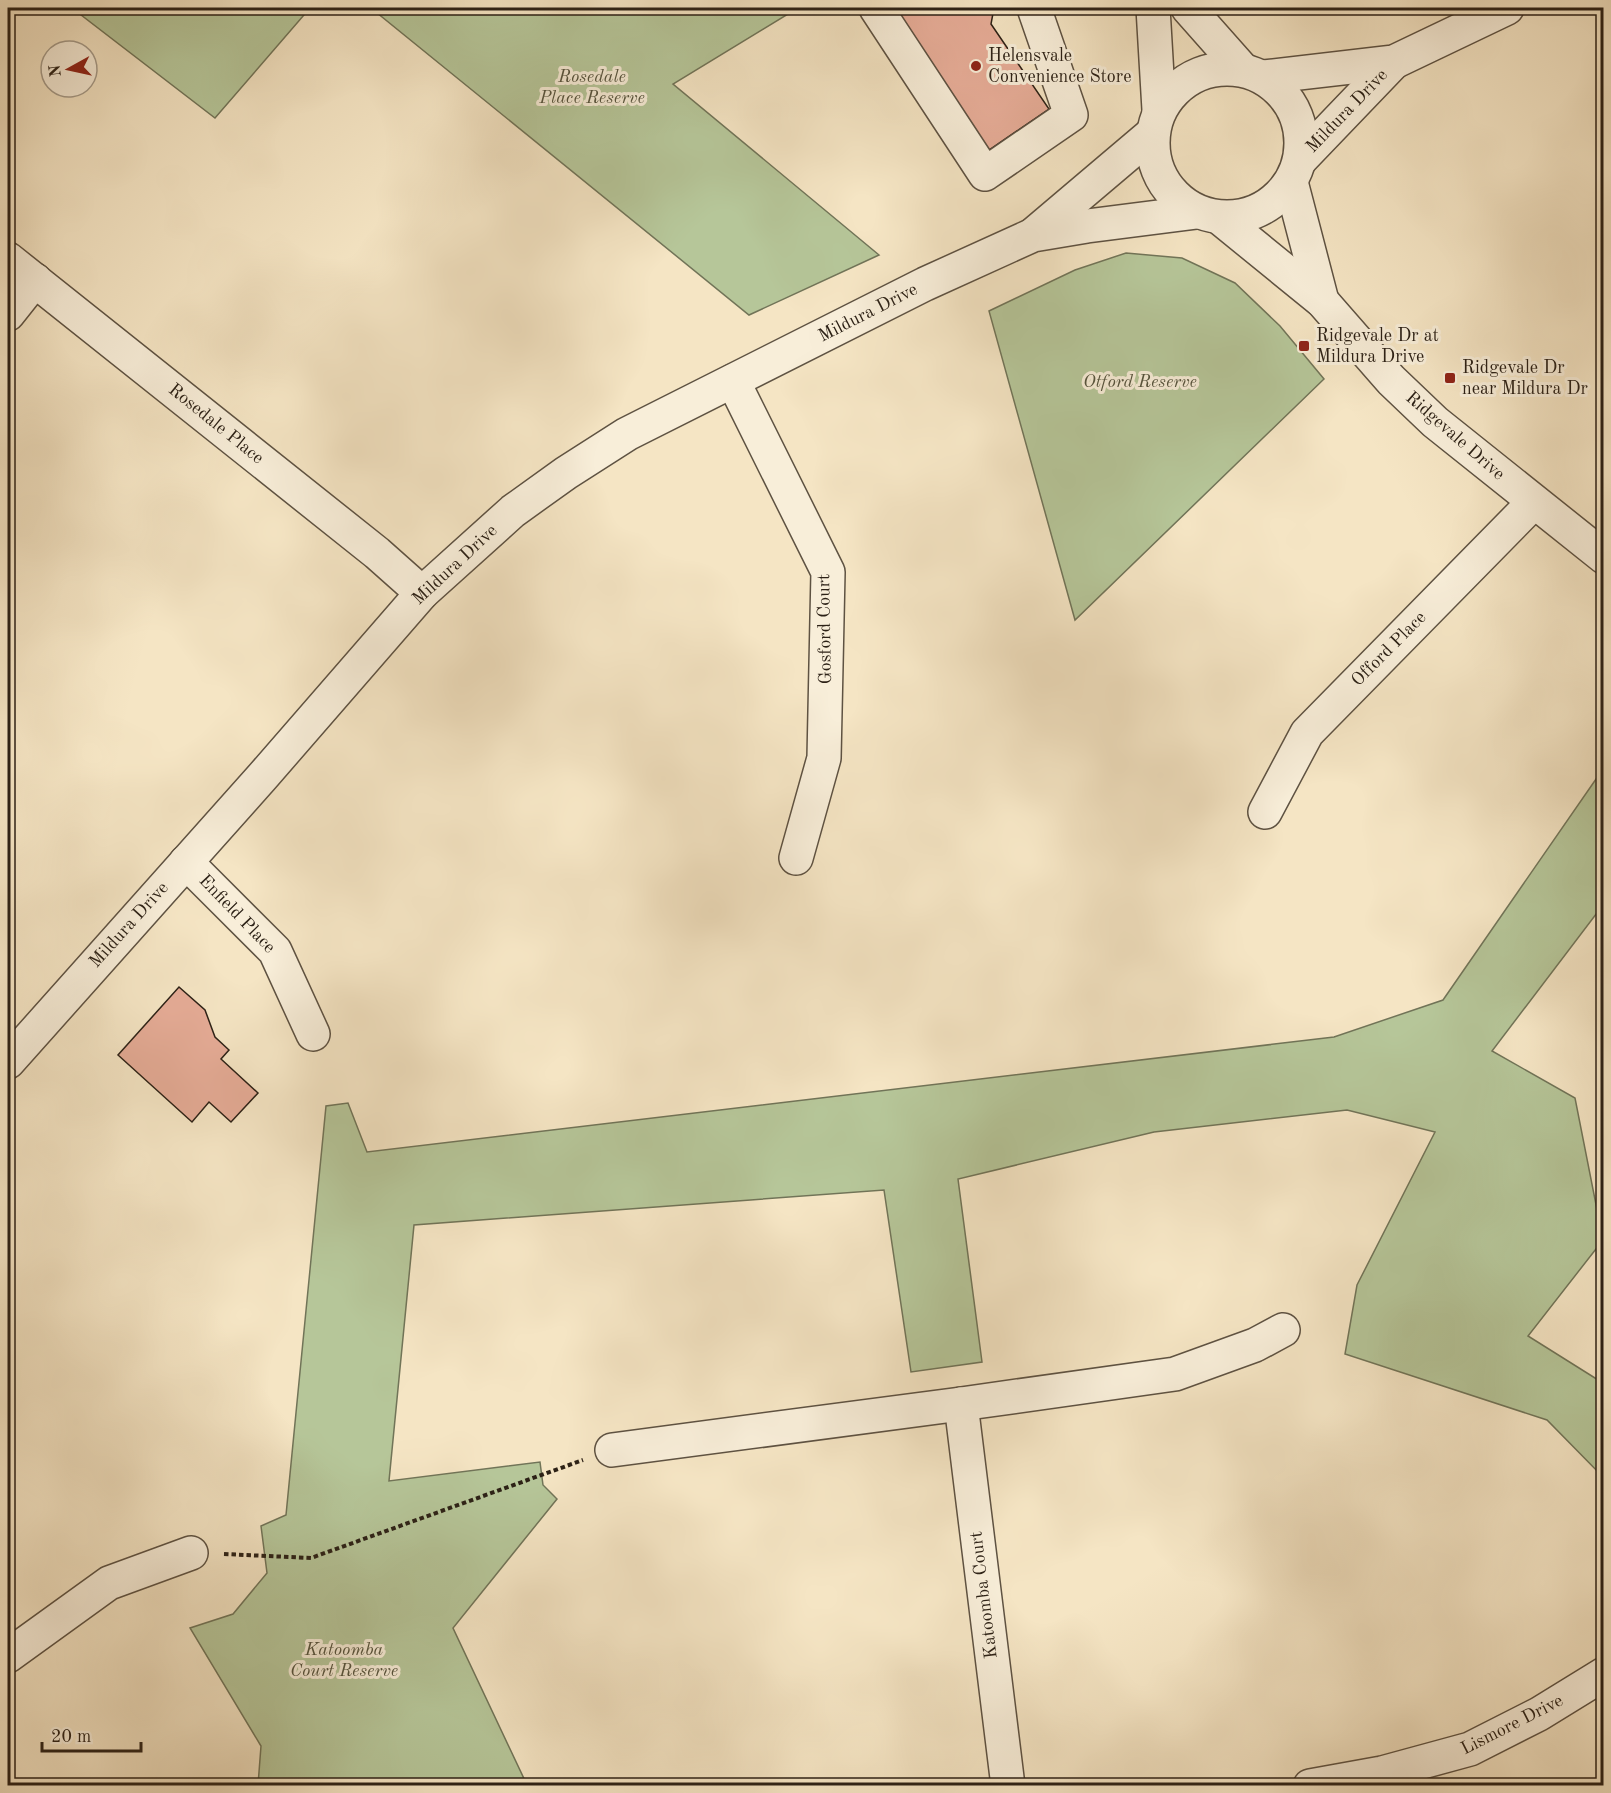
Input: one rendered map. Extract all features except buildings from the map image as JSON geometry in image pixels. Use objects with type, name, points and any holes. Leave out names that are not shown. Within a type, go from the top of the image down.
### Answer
[{"type":"street","points":[[876,8],[985,174],[1071,115],[1034,8]]},
{"type":"street","points":[[1153,8],[1156,122],[1154,158],[1162,180],[1177,199],[1209,215],[1241,217],[1260,210],[1277,198],[1295,171],[1302,136],[1296,113],[1283,92],[1253,73],[1188,8]]},
{"type":"street","name":"Mildura Drive","points":[[1253,73],[1394,62],[1507,8]]},
{"type":"street","name":"Mildura Drive","points":[[1295,171],[1394,62]]},
{"type":"street","points":[[1156,122],[1174,90],[1194,75],[1217,68],[1253,73]]},
{"type":"street","name":"Mildura Drive","points":[[1033,235],[1156,122]]},
{"type":"street","name":"Ridgevale Drive","points":[[1295,171],[1322,301]]},
{"type":"street","name":"Mildura Drive","points":[[8,1062],[422,593],[513,511],[566,473],[627,434],[925,284],[1033,235],[1087,226],[1209,215]]},
{"type":"street","name":"Ridgevale Drive","points":[[1209,215],[1322,301],[1391,380],[1435,422],[1604,556]]},
{"type":"street","name":"Rosedale Place","points":[[8,259],[377,553],[422,593]]},
{"type":"street","points":[[8,314],[35,280]]},
{"type":"street","name":"Gosford Court","points":[[733,381],[828,572],[824,758],[796,858]]},
{"type":"street","name":"Offord Place","points":[[1265,812],[1307,733],[1534,502]]},
{"type":"street","name":"Enfield Place","points":[[186,862],[275,951],[313,1034]]},
{"type":"street","points":[[612,1450],[1175,1374],[1255,1345],[1283,1330]]},
{"type":"street","name":"Katoomba Court","points":[[961,1404],[1008,1785]]},
{"type":"street","points":[[8,1656],[109,1583],[191,1553]]},
{"type":"street","name":"Lismore Drive","points":[[1310,1785],[1382,1773],[1470,1749],[1539,1714],[1604,1674]]},
{"type":"path","points":[[191,1553],[311,1558],[612,1450]]},
{"type":"green space","points":[[72,8],[310,8],[215,118]]},
{"type":"green space","name":"Rosedale Place Reserve","points":[[371,8],[798,8],[673,84],[879,255],[749,315]]},
{"type":"green space","name":"Otford Reserve","points":[[1126,253],[1182,258],[1235,283],[1280,326],[1324,379],[1075,620],[989,311],[1075,270]]},
{"type":"green space","name":"Katoomba Court Reserve","points":[[1603,769],[1603,905],[1492,1051],[1575,1098],[1603,1240],[1528,1336],[1603,1383],[1603,1477],[1547,1420],[1345,1354],[1357,1285],[1435,1132],[1347,1110],[1154,1132],[958,1179],[982,1362],[911,1372],[884,1190],[414,1225],[389,1481],[540,1462],[543,1485],[557,1499],[453,1628],[527,1785],[258,1785],[261,1746],[190,1628],[233,1614],[267,1573],[261,1526],[286,1515],[326,1106],[348,1103],[367,1152],[1334,1037],[1443,1000]]},
{"type":"place","name":"Helensvale Convenience Store","points":[[976,66]]},
{"type":"place","name":"Ridgevale Dr at Mildura Drive","points":[[1304,346]]},
{"type":"place","name":"Ridgevale Dr near Mildura Dr","points":[[1450,378]]}]
